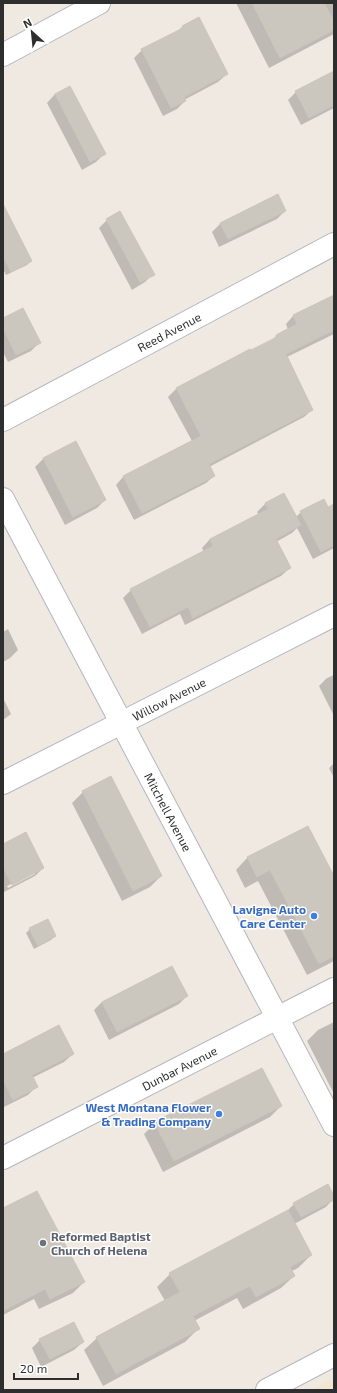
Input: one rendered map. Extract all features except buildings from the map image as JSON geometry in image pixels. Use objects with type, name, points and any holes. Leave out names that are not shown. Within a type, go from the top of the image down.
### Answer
[{"type":"street","points":[[3,55],[100,3]]},
{"type":"street","name":"Reed Avenue","points":[[3,420],[334,244]]},
{"type":"street","name":"Mitchell Avenue","points":[[3,499],[334,1125]]},
{"type":"street","name":"Willow Avenue","points":[[3,783],[334,615]]},
{"type":"street","name":"Dunbar Avenue","points":[[3,1158],[334,989]]},
{"type":"street","points":[[267,1390],[334,1354]]},
{"type":"shaded area","points":[[334,1378],[334,1390],[311,1390]]},
{"type":"place","name":"Lavigne Auto Care Center","points":[[314,916]]},
{"type":"place","name":"West Montana Flower & Trading Company","points":[[219,1114]]},
{"type":"place","name":"Reformed Baptist Church of Helena","points":[[43,1243]]}]
